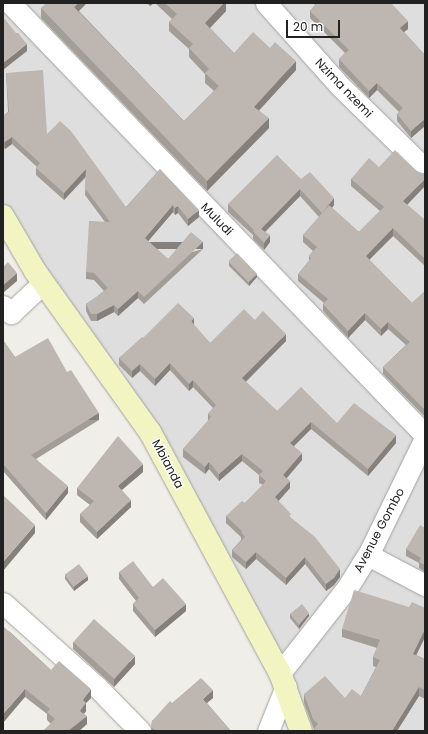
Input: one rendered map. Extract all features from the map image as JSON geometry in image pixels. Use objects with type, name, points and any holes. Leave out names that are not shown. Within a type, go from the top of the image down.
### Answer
[{"type":"street","name":"Muludi","points":[[10,3],[425,435]]},
{"type":"street","name":"Nzima nzemi","points":[[266,3],[340,86],[425,169]]},
{"type":"street","name":"Mbianda","points":[[3,216],[43,283],[150,432],[283,679],[301,731]]},
{"type":"street","points":[[6,314],[43,283]]},
{"type":"street","name":"Avenue Gombo","points":[[268,731],[283,679],[347,588],[368,555],[425,438]]},
{"type":"street","points":[[368,555],[425,585]]},
{"type":"street","points":[[3,603],[97,687],[140,731]]},
{"type":"shaded area","points":[[3,3],[425,3],[425,731],[301,731],[150,432],[3,216]]},
{"type":"building","points":[[46,3],[78,3],[74,7],[184,121],[219,86],[205,73],[209,69],[189,48],[193,44],[169,22],[177,14],[165,3],[224,3],[205,23],[234,53],[253,32],[270,48],[275,42],[296,61],[254,107],[269,118],[207,181],[41,8]]},
{"type":"building","points":[[317,3],[391,3],[408,21],[400,28],[425,55],[425,119],[411,131],[397,114],[403,108],[377,83],[369,91],[339,59],[349,50],[310,11]]},
{"type":"building","points":[[3,17],[27,44],[3,63]]},
{"type":"building","points":[[43,70],[47,134],[60,121],[71,131],[126,207],[160,169],[199,210],[188,219],[178,206],[175,208],[173,205],[145,238],[168,259],[191,232],[203,242],[144,297],[138,291],[118,309],[114,305],[97,314],[91,314],[86,304],[108,288],[94,273],[86,272],[89,221],[110,222],[85,188],[86,169],[64,193],[36,168],[40,163],[12,137],[5,142],[3,139],[3,116],[9,112],[6,73]]},
{"type":"building","points":[[395,150],[417,171],[425,173],[425,179],[403,201],[425,220],[425,259],[393,228],[366,256],[412,303],[425,291],[425,410],[383,367],[410,342],[388,322],[381,329],[365,313],[348,331],[323,304],[328,299],[298,274],[311,258],[309,256],[317,247],[303,235],[329,205],[359,232],[384,207],[351,179],[369,158],[379,167]]},
{"type":"building","points":[[277,155],[301,179],[310,172],[334,198],[322,213],[300,189],[261,229],[270,235],[264,243],[253,231],[254,230],[228,204]]},
{"type":"building","points":[[237,253],[257,274],[249,282],[228,261]]},
{"type":"building","points":[[8,262],[17,273],[3,285],[3,267]]},
{"type":"building","points":[[178,303],[194,318],[191,321],[210,343],[244,309],[255,320],[263,311],[286,334],[242,378],[277,411],[301,387],[337,423],[354,403],[396,435],[368,469],[311,422],[290,443],[302,453],[283,475],[290,481],[275,497],[291,514],[289,516],[315,537],[340,569],[334,578],[326,584],[305,557],[286,578],[256,552],[246,562],[232,550],[245,537],[241,532],[242,531],[226,516],[242,501],[245,503],[266,481],[259,475],[263,471],[242,454],[219,474],[209,462],[205,467],[183,449],[211,417],[208,414],[216,405],[193,380],[189,384],[170,363],[155,379],[140,364],[132,371],[119,358],[142,337],[143,338]]},
{"type":"building","points":[[48,338],[67,372],[71,370],[99,413],[31,455],[68,486],[46,513],[3,464],[3,340],[15,357]]},
{"type":"building","points":[[118,436],[143,464],[118,486],[131,500],[97,532],[80,514],[94,501],[77,488]]},
{"type":"building","points":[[3,495],[35,525],[3,562]]},
{"type":"building","points":[[420,525],[425,528],[425,565],[419,562],[421,558],[406,549]]},
{"type":"building","points":[[133,561],[153,587],[163,578],[186,604],[155,630],[133,604],[139,598],[119,572]]},
{"type":"building","points":[[79,564],[88,576],[74,587],[65,575]]},
{"type":"building","points":[[354,590],[409,607],[412,602],[425,608],[425,629],[413,654],[425,659],[425,690],[419,687],[392,731],[316,731],[314,729],[318,724],[313,719],[304,694],[325,676],[345,698],[352,689],[361,696],[380,660],[373,657],[380,640],[342,629]]},
{"type":"building","points":[[302,604],[309,613],[299,625],[290,614]]},
{"type":"building","points":[[94,619],[135,656],[114,679],[73,642]]},
{"type":"building","points":[[3,626],[51,670],[59,661],[91,689],[83,700],[86,703],[80,711],[87,716],[68,731],[43,731],[55,719],[47,712],[50,709],[25,689],[3,714]]},
{"type":"building","points":[[201,678],[213,690],[203,699],[231,731],[156,731],[151,727],[152,721],[170,701],[172,703]]}]
